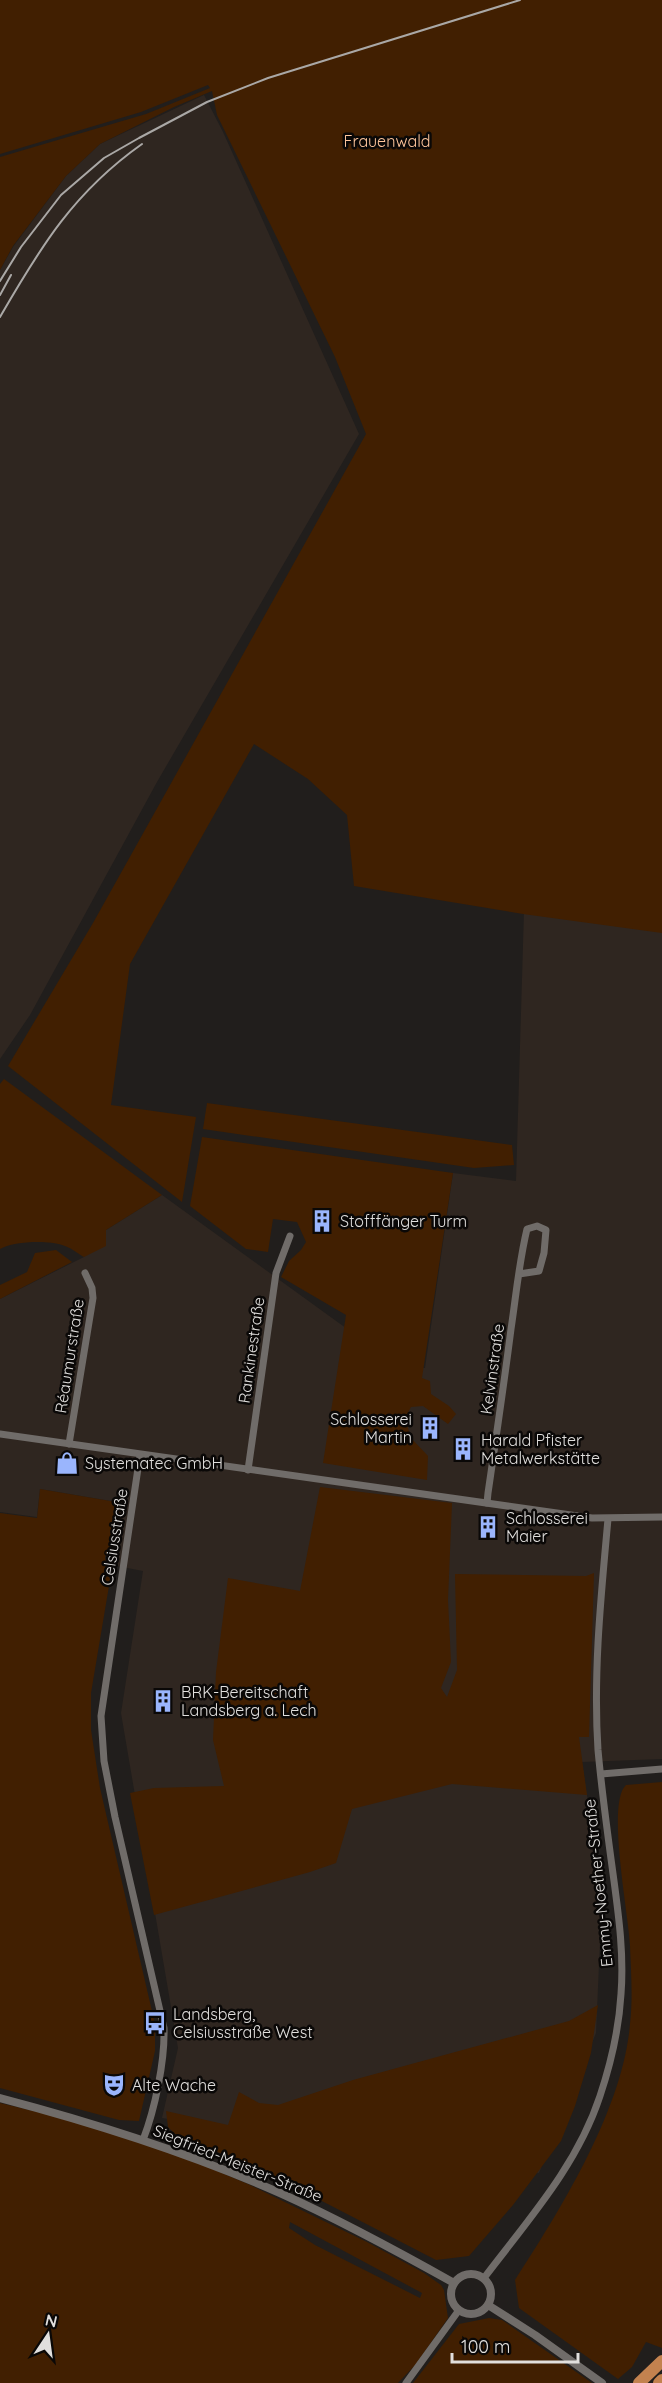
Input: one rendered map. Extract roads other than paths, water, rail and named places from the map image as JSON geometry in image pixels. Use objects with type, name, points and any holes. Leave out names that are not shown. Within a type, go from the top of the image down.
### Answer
[{"type":"highway","points":[[639,2383],[662,2361]]},
{"type":"street","name":"Kelvinstraße","points":[[487,1503],[519,1274],[527,1229],[537,1226],[546,1230],[544,1253],[539,1271],[519,1274]]},
{"type":"street","name":"Rankinestraße","points":[[248,1470],[276,1273],[290,1236]]},
{"type":"street","name":"Réaumurstraße","points":[[69,1444],[93,1298],[92,1288],[85,1273]]},
{"type":"street","points":[[0,1434],[608,1519],[662,1517]]},
{"type":"street","name":"Celsiusstraße","points":[[140,1455],[101,1716],[104,1761],[115,1817],[164,2028],[165,2048],[143,2140]]},
{"type":"street","name":"Emmy-Noether-Straße","points":[[484,2278],[555,2186],[573,2157],[600,2096],[612,2057],[622,1993],[621,1938],[597,1726],[598,1655],[608,1519]]},
{"type":"street","points":[[601,1774],[662,1769]]},
{"type":"street","name":"Siegfried-Meister-Straße","points":[[0,2098],[143,2140],[209,2164],[280,2193],[385,2244],[454,2283]]},
{"type":"street","points":[[468,2274],[484,2278],[491,2288],[491,2300],[488,2305],[478,2313],[465,2313],[459,2310],[451,2295],[454,2283],[468,2274]]},
{"type":"street","points":[[488,2305],[536,2335],[602,2383]]},
{"type":"street","points":[[406,2383],[459,2310]]},
{"type":"railway","points":[[0,281],[21,247],[61,195],[104,158],[139,138],[207,102],[268,78],[520,0]]},
{"type":"railway","points":[[0,317],[45,244],[78,201],[118,162],[142,144]]},
{"type":"railway","points":[[0,295],[11,275]]},
{"type":"place","name":"Stofffänger Turm","points":[[322,1221]]},
{"type":"place","name":"Schlosserei Martin","points":[[430,1428]]},
{"type":"place","name":"Harald Pfister Metalwerkstätte","points":[[463,1449]]},
{"type":"place","name":"Systematec GmbH","points":[[67,1463]]},
{"type":"place","name":"Schlosserei Maier","points":[[488,1527]]},
{"type":"place","name":"BRK-Bereitschaft Landsberg a. Lech","points":[[163,1701]]},
{"type":"place","name":"Landsberg, Celsiusstraße West","points":[[155,2023]]},
{"type":"place","name":"Alte Wache","points":[[114,2085]]},
{"type":"park label","name":"Frauenwald","points":[[387,141]]}]
